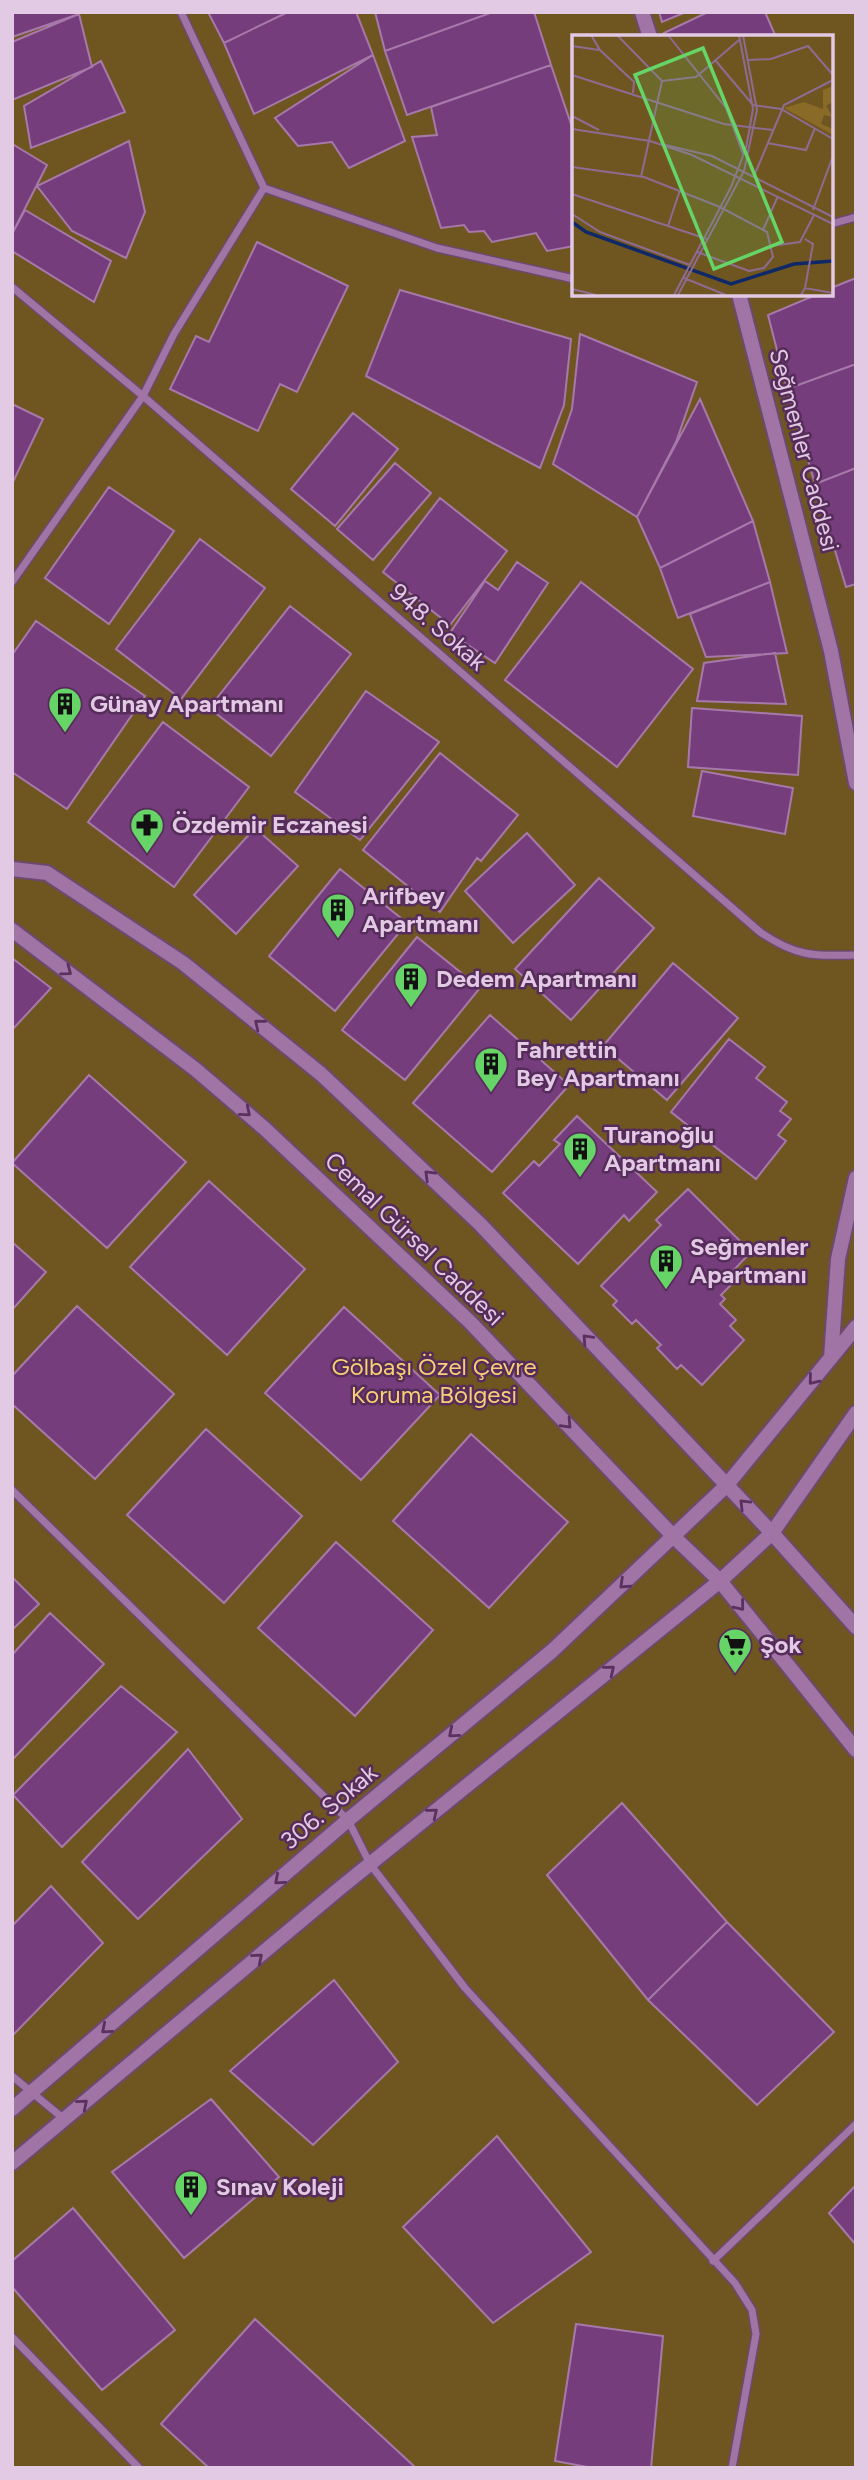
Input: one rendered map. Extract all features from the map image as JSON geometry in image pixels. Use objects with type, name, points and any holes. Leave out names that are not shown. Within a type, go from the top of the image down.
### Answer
[{"type":"street","points":[[181,12],[264,188],[437,247],[572,279]]},
{"type":"street","points":[[642,12],[649,35]]},
{"type":"street","points":[[12,582],[143,396],[174,334],[264,188]]},
{"type":"street","points":[[833,223],[856,217]]},
{"type":"street","name":"948. Sokak","points":[[12,286],[143,396],[760,932],[778,944],[807,956],[856,955]]},
{"type":"street","name":"Seğmenler Caddesi","points":[[739,296],[828,639],[856,783]]},
{"type":"street","points":[[12,869],[47,873],[81,895],[183,963],[321,1074],[480,1224],[772,1533],[856,1627]]},
{"type":"street","name":"Cemal Gürsel Caddesi","points":[[12,930],[195,1069],[264,1128],[470,1322],[674,1537],[720,1581],[856,1750]]},
{"type":"street","points":[[831,1357],[838,1259],[856,1178]]},
{"type":"street","name":"306. Sokak","points":[[12,2109],[348,1820],[552,1651],[726,1486],[856,1327]]},
{"type":"street","points":[[12,2164],[370,1864],[720,1581],[772,1533],[856,1413]]},
{"type":"street","points":[[12,1490],[348,1820],[370,1864],[465,1988],[735,2283],[751,2310],[756,2334],[732,2468]]},
{"type":"street","points":[[12,2076],[64,2120]]},
{"type":"street","points":[[713,2260],[856,2124]]},
{"type":"street","points":[[12,2337],[139,2468]]},
{"type":"green space","name":"Gölbaşı Özel Çevre Koruma Bölgesi","points":[[12,12],[856,12],[856,2468],[12,2468]]},
{"type":"building","points":[[12,12],[79,12],[79,14],[12,37]]},
{"type":"building","points":[[208,12],[288,12],[224,43]]},
{"type":"building","points":[[288,12],[356,12],[373,55],[254,114],[224,43]]},
{"type":"building","points":[[375,12],[493,12],[385,51]]},
{"type":"building","points":[[493,12],[534,12],[551,65],[407,115],[385,51]]},
{"type":"building","points":[[659,12],[686,12],[662,22]]},
{"type":"building","points":[[708,12],[765,12],[775,35],[665,35],[664,33]]},
{"type":"building","points":[[79,14],[92,67],[12,100],[12,42]]},
{"type":"building","points":[[373,55],[405,141],[349,168],[332,142],[298,146],[275,118]]},
{"type":"building","points":[[101,61],[125,112],[31,148],[24,106]]},
{"type":"building","points":[[551,65],[572,127],[572,246],[547,251],[536,233],[492,242],[484,231],[469,232],[464,225],[441,228],[412,137],[437,135],[431,107]]},
{"type":"building","points":[[129,141],[145,212],[126,258],[72,231],[37,186]]},
{"type":"building","points":[[14,145],[47,165],[12,234],[12,147]]},
{"type":"building","points":[[25,210],[111,261],[94,302],[12,251],[12,234]]},
{"type":"building","points":[[257,242],[348,286],[297,392],[280,384],[258,431],[170,389],[196,336],[209,342]]},
{"type":"building","points":[[856,278],[856,364],[787,389],[768,315],[813,296],[833,296],[833,287]]},
{"type":"building","points":[[400,290],[571,339],[564,405],[540,468],[366,376]]},
{"type":"building","points":[[580,334],[697,382],[676,442],[637,517],[553,464],[572,409]]},
{"type":"building","points":[[856,364],[856,468],[815,484],[787,389]]},
{"type":"building","points":[[700,399],[753,521],[660,568],[637,517]]},
{"type":"building","points":[[12,404],[43,419],[12,484]]},
{"type":"building","points":[[353,413],[398,449],[335,526],[291,489]]},
{"type":"building","points":[[395,463],[431,493],[373,560],[337,529]]},
{"type":"building","points":[[856,468],[856,584],[846,587],[815,484]]},
{"type":"building","points":[[109,487],[174,531],[109,624],[45,578]]},
{"type":"building","points":[[440,498],[507,551],[450,625],[383,572]]},
{"type":"building","points":[[753,521],[770,582],[678,618],[660,568]]},
{"type":"building","points":[[200,539],[265,588],[181,699],[116,649]]},
{"type":"building","points":[[517,562],[548,583],[495,663],[450,633],[485,581],[498,590]]},
{"type":"building","points":[[581,582],[693,669],[617,767],[505,680]]},
{"type":"building","points":[[770,582],[787,653],[706,657],[690,614]]},
{"type":"building","points":[[290,606],[351,654],[271,756],[209,708]]},
{"type":"building","name":"Günay Apartmanı","points":[[36,621],[145,696],[67,809],[12,772],[12,655]]},
{"type":"building","points":[[775,653],[786,704],[697,701],[704,663]]},
{"type":"building","points":[[366,691],[439,742],[360,840],[295,792]]},
{"type":"building","points":[[692,708],[802,716],[798,775],[688,767]]},
{"type":"building","points":[[163,722],[249,787],[174,887],[88,822]]},
{"type":"building","points":[[440,753],[518,815],[481,861],[477,858],[440,912],[363,850]]},
{"type":"building","points":[[702,771],[793,788],[785,834],[693,816]]},
{"type":"building","points":[[255,828],[298,866],[236,934],[194,895]]},
{"type":"building","points":[[527,833],[575,885],[513,943],[465,891]]},
{"type":"building","name":"Arifbey Apartmanı","points":[[340,869],[407,923],[335,1011],[269,956]]},
{"type":"building","points":[[599,878],[654,928],[571,1020],[515,969]]},
{"type":"building","name":"Dedem Apartmanı","points":[[417,937],[480,988],[405,1080],[342,1030]]},
{"type":"building","points":[[12,958],[51,988],[12,1030]]},
{"type":"building","points":[[673,963],[738,1018],[667,1100],[603,1046]]},
{"type":"building","name":"Fahrettin Bey Apartmanı","points":[[490,1015],[569,1085],[492,1172],[413,1103]]},
{"type":"building","points":[[729,1039],[765,1067],[756,1078],[787,1102],[780,1111],[791,1119],[778,1135],[786,1141],[756,1179],[671,1112]]},
{"type":"building","points":[[89,1075],[186,1162],[107,1248],[12,1163]]},
{"type":"building","name":"Turanoğlu Apartmanı","points":[[577,1116],[657,1192],[629,1221],[624,1215],[578,1264],[503,1193],[534,1161],[539,1166],[560,1144],[554,1140]]},
{"type":"building","points":[[209,1181],[305,1269],[227,1355],[130,1267]]},
{"type":"building","name":"Seğmenler Apartmanı","points":[[688,1189],[751,1252],[731,1273],[737,1279],[721,1295],[725,1299],[720,1304],[736,1320],[730,1326],[744,1340],[702,1385],[681,1365],[677,1369],[657,1348],[661,1345],[636,1320],[632,1324],[613,1305],[617,1301],[601,1286],[661,1225],[656,1220]]},
{"type":"building","points":[[12,1242],[46,1272],[12,1310]]},
{"type":"building","points":[[77,1306],[174,1394],[95,1479],[12,1404],[12,1376]]},
{"type":"building","points":[[344,1307],[440,1395],[361,1480],[265,1393]]},
{"type":"building","points":[[206,1429],[302,1516],[224,1603],[127,1515]]},
{"type":"building","points":[[471,1434],[568,1522],[489,1608],[393,1521]]},
{"type":"building","points":[[336,1542],[433,1630],[355,1716],[258,1628]]},
{"type":"building","points":[[12,1577],[39,1604],[12,1630]]},
{"type":"building","points":[[50,1613],[104,1664],[12,1760],[12,1655]]},
{"type":"building","points":[[121,1686],[177,1732],[62,1847],[13,1795]]},
{"type":"building","points":[[188,1749],[242,1819],[138,1919],[82,1862]]},
{"type":"building","points":[[622,1803],[727,1922],[648,2000],[547,1875]]},
{"type":"building","points":[[51,1886],[103,1943],[12,2036],[12,1926]]},
{"type":"building","points":[[727,1922],[834,2032],[757,2105],[648,2000]]},
{"type":"building","points":[[334,1980],[398,2062],[313,2145],[230,2071]]},
{"type":"building","name":"Sınav Koleji","points":[[211,2099],[279,2177],[184,2258],[112,2172]]},
{"type":"building","points":[[497,2136],[591,2252],[493,2323],[403,2227]]},
{"type":"building","points":[[856,2185],[856,2245],[829,2213]]},
{"type":"building","points":[[73,2208],[175,2330],[102,2390],[12,2287],[12,2261]]},
{"type":"building","points":[[255,2319],[416,2468],[209,2468],[161,2424]]},
{"type":"building","points":[[576,2324],[663,2336],[651,2468],[593,2468],[555,2461]]},
{"type":"place","name":"Günay Apartmanı","points":[[65,734]]},
{"type":"place","name":"Özdemir Eczanesi","points":[[147,855]]},
{"type":"place","name":"Arifbey Apartmanı","points":[[338,940]]},
{"type":"place","name":"Dedem Apartmanı","points":[[411,1009]]},
{"type":"place","name":"Fahrettin Bey Apartmanı","points":[[491,1094]]},
{"type":"place","name":"Turanoğlu Apartmanı","points":[[580,1179]]},
{"type":"place","name":"Seğmenler Apartmanı","points":[[666,1291]]},
{"type":"place","name":"Şok","points":[[735,1675]]},
{"type":"place","name":"Sınav Koleji","points":[[191,2217]]}]
